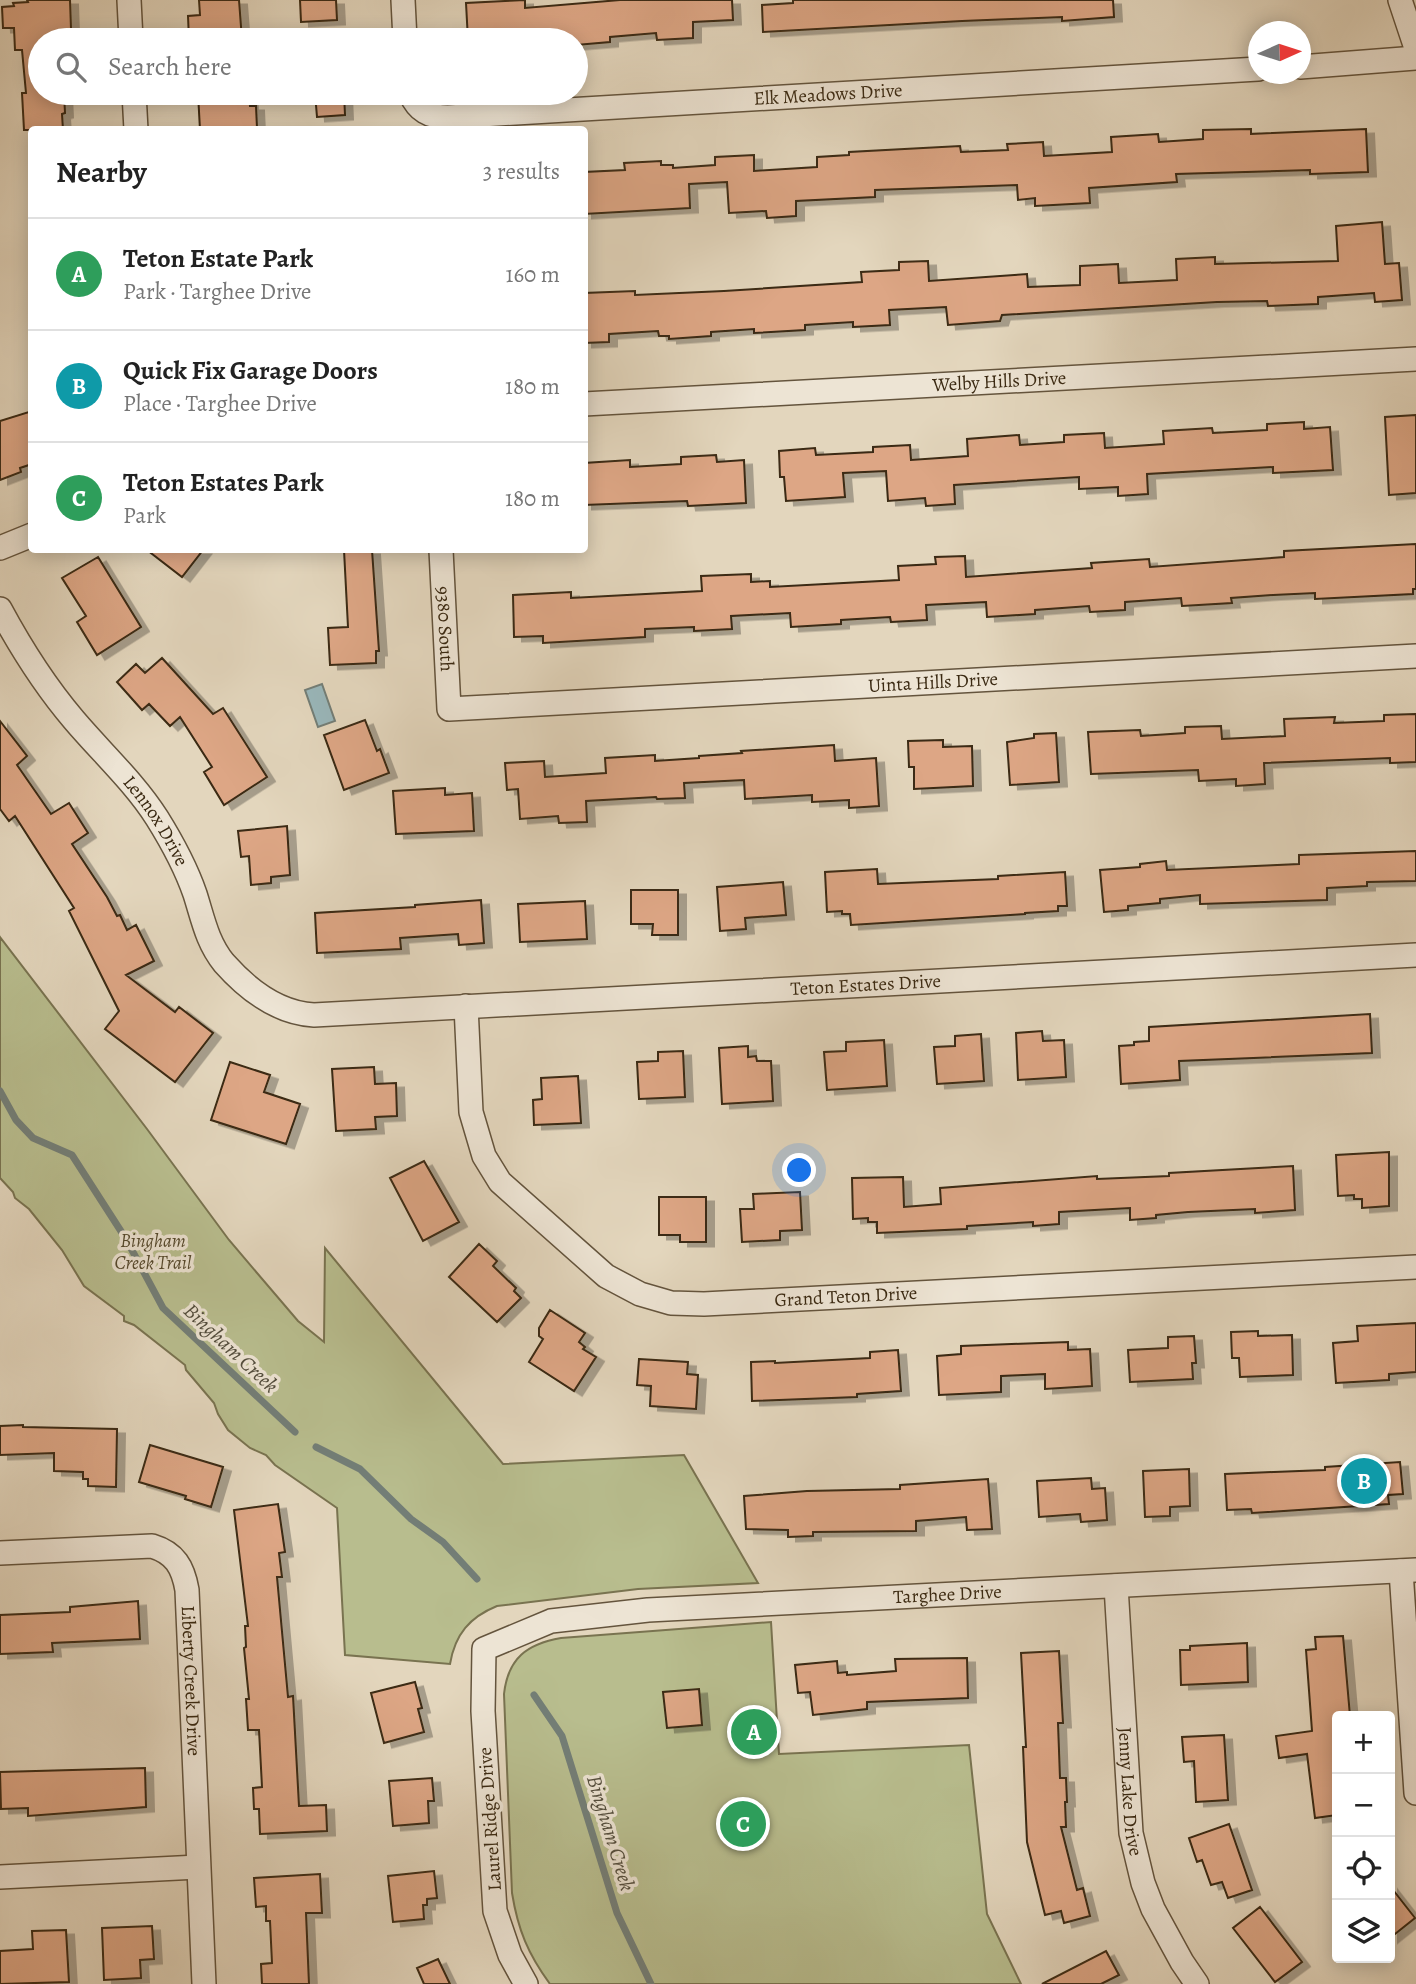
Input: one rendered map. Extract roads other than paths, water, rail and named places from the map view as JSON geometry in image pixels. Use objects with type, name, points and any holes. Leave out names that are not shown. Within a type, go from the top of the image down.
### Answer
[{"type":"street","points":[[130,0],[131,28]]},
{"type":"street","points":[[403,0],[404,28]]},
{"type":"street","points":[[1400,0],[1416,48]]},
{"type":"street","points":[[1311,66],[1416,58]]},
{"type":"street","name":"Elk Meadows Drive","points":[[417,105],[421,111],[449,117],[1248,70]]},
{"type":"street","points":[[135,105],[136,126]]},
{"type":"street","name":"Welby Hills Drive","points":[[588,404],[1416,359]]},
{"type":"street","points":[[0,548],[28,537]]},
{"type":"street","name":"9380 South","points":[[441,553],[449,709]]},
{"type":"street","name":"Lennox Drive","points":[[0,609],[51,692],[152,810],[179,857],[206,931],[223,961],[255,991],[276,1006],[288,1011],[314,1014]]},
{"type":"street","name":"Uinta Hills Drive","points":[[449,709],[1416,656]]},
{"type":"street","name":"Teton Estates Drive","points":[[314,1014],[1416,955]]},
{"type":"street","name":"Grand Teton Drive","points":[[466,1006],[471,1112],[484,1156],[500,1182],[606,1276],[640,1294],[671,1303],[704,1304],[1416,1266]]},
{"type":"street","name":"Liberty Creek Drive","points":[[0,1553],[152,1546],[163,1550],[181,1566],[187,1590],[204,1984]]},
{"type":"street","points":[[1409,1571],[1416,1793]]},
{"type":"street","name":"Targhee Drive","points":[[484,1648],[551,1621],[634,1611],[1409,1571]]},
{"type":"street","name":"Jenny Lake Drive","points":[[1116,1586],[1130,1833],[1153,1909],[1171,1945],[1197,1984]]},
{"type":"street","name":"Laurel Ridge Drive","points":[[484,1648],[483,1711],[495,1911],[510,1955],[526,1984]]},
{"type":"street","points":[[0,1877],[198,1867]]},
{"type":"water","points":[[322,684],[335,721],[318,727],[305,690]]},
{"type":"waterway","name":"Bingham Creek","points":[[0,1091],[16,1120],[33,1138],[72,1155],[126,1239],[163,1308],[295,1432]]},
{"type":"waterway","name":"Bingham Creek","points":[[316,1447],[360,1469],[411,1519],[443,1542],[477,1579]]},
{"type":"waterway","name":"Bingham Creek","points":[[534,1695],[562,1736],[617,1913],[651,1984]]},
{"type":"place","name":"Quick Fix Garage Doors","points":[[1364,1481]]},
{"type":"place","name":"Teton Estate Park","points":[[754,1732]]},
{"type":"place","name":"Teton Estates Park","points":[[743,1824]]},
{"type":"park label","name":"Bingham Creek Trail","points":[[153,1252]]}]
